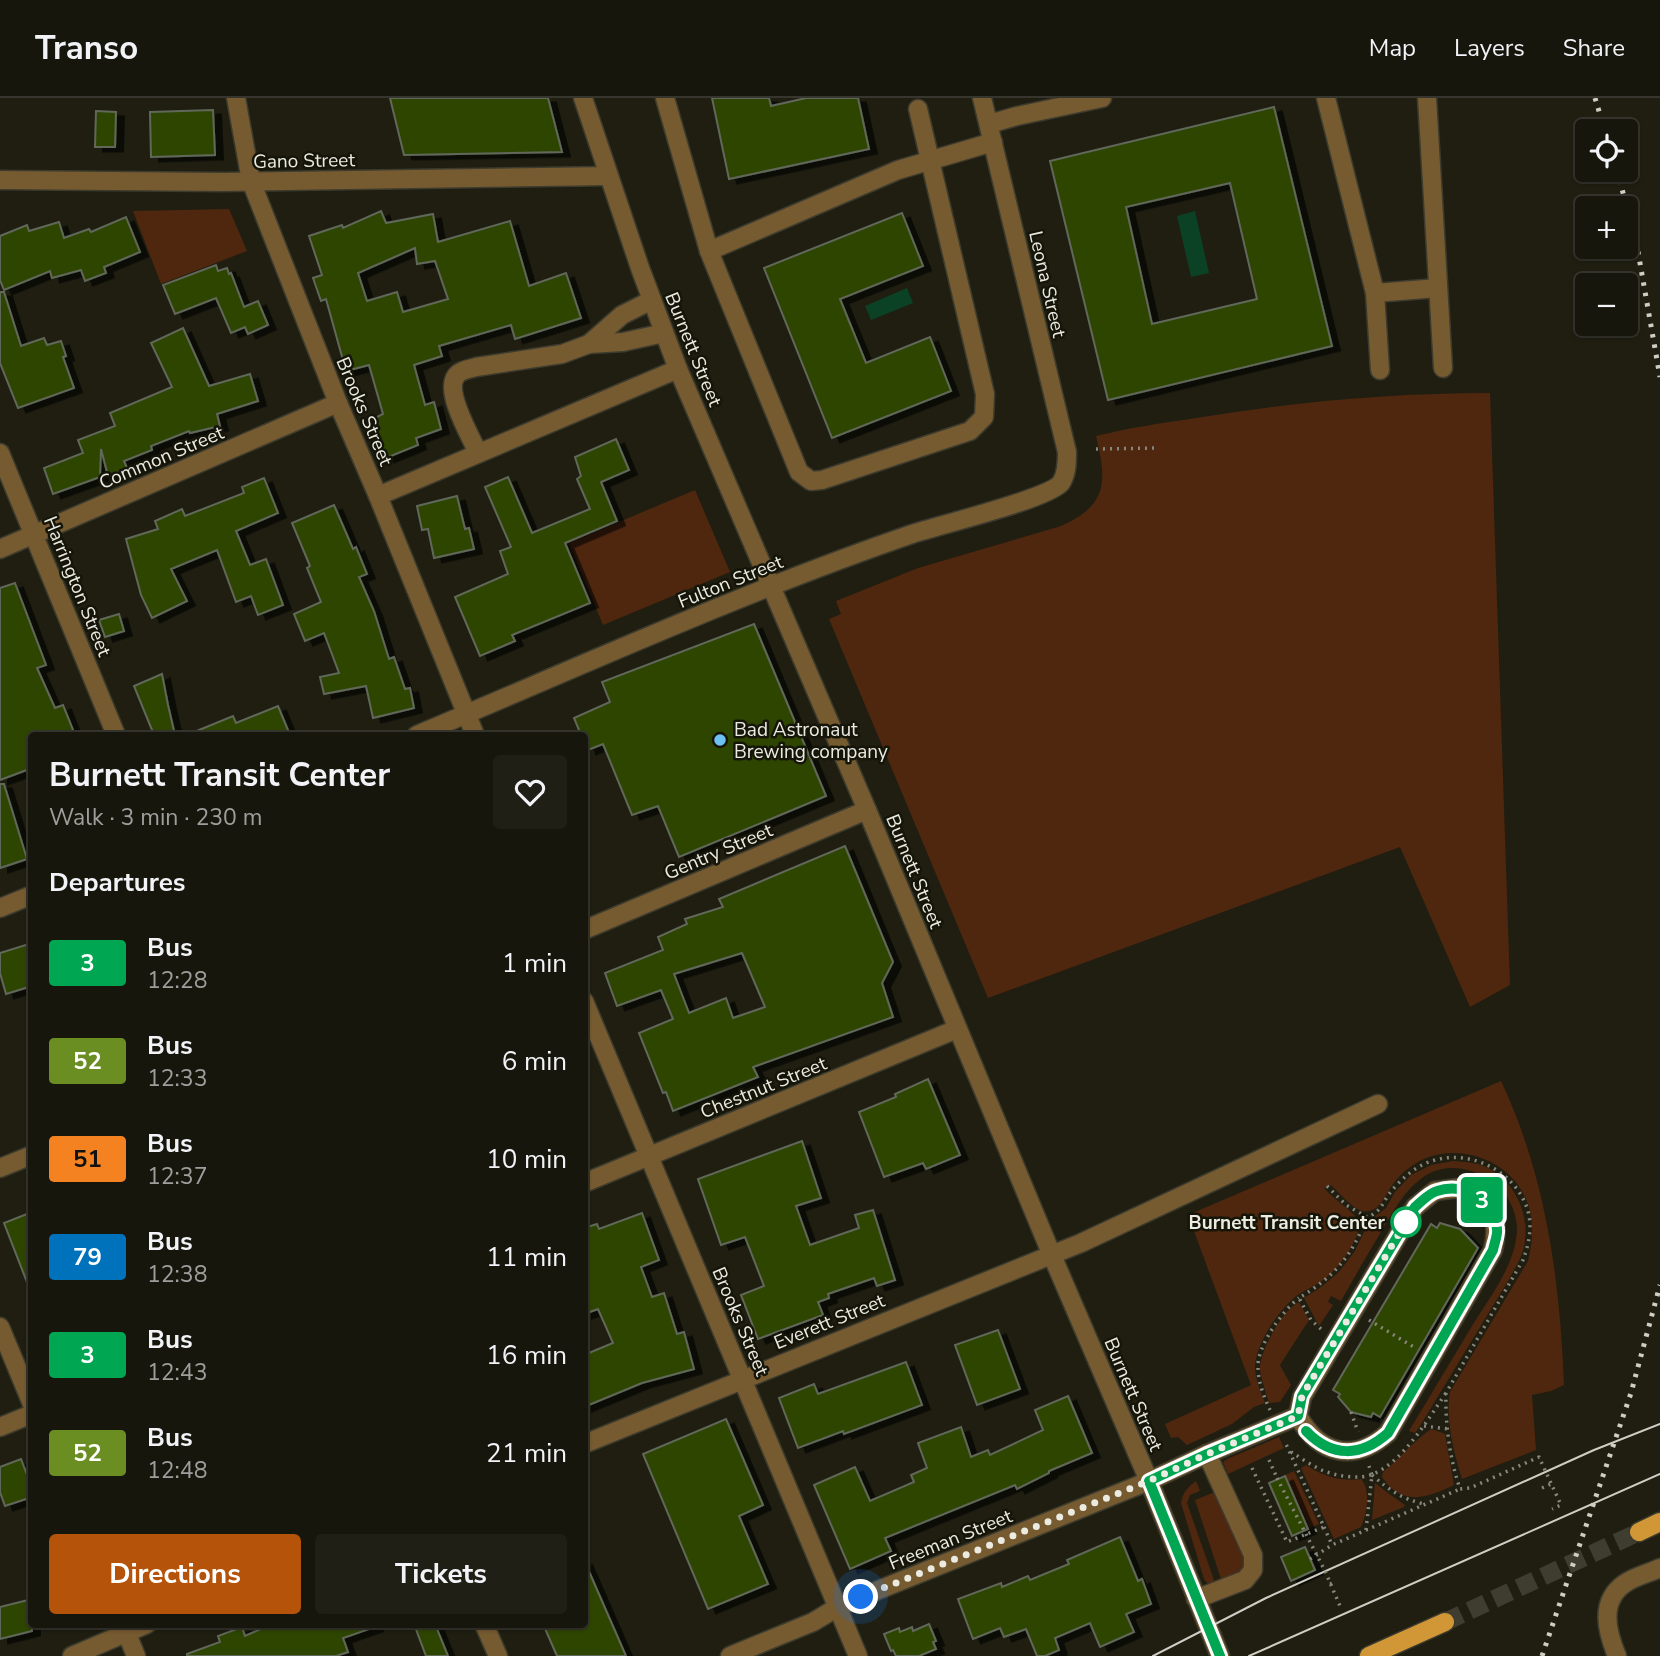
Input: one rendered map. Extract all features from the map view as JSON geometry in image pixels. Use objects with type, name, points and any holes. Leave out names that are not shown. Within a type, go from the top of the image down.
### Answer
[{"type":"main road","points":[[1639,1532],[1660,1522]]},
{"type":"main road","points":[[1368,1656],[1445,1622]]},
{"type":"street","name":"Brooks Street","points":[[236,98],[251,181],[338,403],[474,732]]},
{"type":"street","name":"Burnett Street","points":[[583,98],[678,369],[867,810],[1220,1656]]},
{"type":"street","points":[[665,98],[709,251],[799,472],[811,481],[822,480],[970,431],[984,417],[985,394],[918,109]]},
{"type":"street","name":"Leona Street","points":[[982,98],[1067,452],[1062,481]]},
{"type":"street","points":[[989,124],[1102,98]]},
{"type":"street","points":[[1326,98],[1375,293],[1380,370]]},
{"type":"street","points":[[1427,98],[1443,368]]},
{"type":"street","points":[[709,251],[898,170],[993,142]]},
{"type":"street","name":"Gano Street","points":[[0,180],[251,181],[609,176]]},
{"type":"street","points":[[1375,293],[1438,288]]},
{"type":"street","points":[[589,344],[622,315],[652,300]]},
{"type":"street","points":[[478,453],[454,399],[456,376],[464,370],[562,354],[589,344],[623,342],[664,332]]},
{"type":"street","points":[[378,496],[678,369]]},
{"type":"street","name":"Common Street","points":[[0,549],[338,403]]},
{"type":"street","name":"Harrington Street","points":[[0,453],[115,732]]},
{"type":"street","name":"Fulton Street","points":[[424,732],[772,586],[929,528],[1042,495],[1055,489],[1062,481]]},
{"type":"street","name":"Gentry Street","points":[[588,928],[867,810]]},
{"type":"street","points":[[0,908],[28,897]]},
{"type":"street","name":"Brooks Street","points":[[588,1010],[858,1656]]},
{"type":"street","name":"Chestnut Street","points":[[588,1181],[957,1029]]},
{"type":"street","name":"Everett Street","points":[[588,1442],[1081,1242],[1378,1104]]},
{"type":"street","points":[[0,1168],[28,1157]]},
{"type":"street","points":[[1459,1188],[1479,1196],[1492,1212],[1498,1230],[1493,1250],[1388,1433],[1374,1445],[1354,1451],[1336,1450],[1318,1443],[1298,1416],[1302,1396],[1352,1311],[1415,1207],[1435,1191],[1459,1188]]},
{"type":"street","points":[[0,1327],[28,1394]]},
{"type":"street","points":[[0,1427],[28,1416]]},
{"type":"street","name":"Freeman Street","points":[[730,1656],[813,1622],[838,1607],[1149,1481],[1298,1416]]},
{"type":"street","points":[[1196,1599],[1245,1580],[1253,1570],[1253,1555],[1207,1454]]},
{"type":"street","points":[[1617,1656],[1606,1618],[1610,1599],[1624,1584],[1660,1568]]},
{"type":"street","points":[[72,1656],[125,1628],[136,1656]]},
{"type":"street","points":[[487,1628],[498,1656]]},
{"type":"path","points":[[1096,449],[1159,448]]},
{"type":"path","points":[[1332,1545],[1276,1425],[1261,1385],[1257,1365],[1264,1343],[1274,1325],[1291,1303],[1337,1270],[1351,1253],[1367,1217]]},
{"type":"path","points":[[1299,1298],[1318,1328],[1323,1327]]},
{"type":"path","points":[[1352,1311],[1457,1374]]},
{"type":"path","points":[[1423,1426],[1448,1429]]},
{"type":"path","points":[[1470,1488],[1539,1457],[1561,1505],[1552,1509]]},
{"type":"path","points":[[1269,1460],[1332,1584],[1340,1606],[1343,1604]]},
{"type":"path","points":[[1252,1468],[1287,1542],[1324,1527]]},
{"type":"path","points":[[1366,1530],[1372,1475],[1394,1494],[1424,1504]]},
{"type":"path","points":[[1542,1488],[1551,1484]]},
{"type":"path","points":[[1317,1556],[1310,1559],[1332,1545],[1460,1489]]},
{"type":"shaded area","points":[[229,209],[247,251],[161,284],[133,211]]},
{"type":"shaded area","points":[[1195,211],[1209,273],[1191,277],[1177,216]]},
{"type":"shaded area","points":[[907,288],[913,303],[871,320],[865,306]]},
{"type":"shaded area","points":[[1490,393],[1510,985],[1470,1007],[1400,847],[988,998],[829,619],[841,614],[836,601],[918,568],[1061,526],[1076,518],[1088,510],[1100,490],[1102,467],[1096,436],[1232,412],[1306,403]]},
{"type":"shaded area","points":[[695,490],[730,572],[603,625],[569,543]]},
{"type":"shaded area","points":[[1501,1081],[1529,1154],[1540,1192],[1559,1307],[1564,1385],[1532,1395],[1536,1450],[1462,1479],[1449,1425],[1450,1392],[1528,1261],[1532,1229],[1525,1197],[1507,1173],[1482,1158],[1453,1153],[1424,1159],[1412,1166],[1391,1186],[1378,1206],[1370,1211],[1354,1207],[1331,1185],[1324,1188],[1361,1224],[1341,1263],[1329,1276],[1287,1304],[1263,1339],[1255,1367],[1265,1403],[1254,1407],[1232,1424],[1187,1445],[1178,1437],[1171,1438],[1165,1424],[1251,1385],[1188,1215]]},
{"type":"shaded area","points":[[1453,1161],[1486,1167],[1511,1188],[1522,1208],[1526,1229],[1524,1246],[1508,1281],[1415,1433],[1409,1431],[1512,1257],[1517,1224],[1509,1201],[1500,1187],[1488,1178],[1468,1170],[1451,1168],[1422,1178],[1390,1216],[1341,1301],[1331,1296],[1328,1302],[1333,1305],[1319,1326],[1304,1298],[1339,1272],[1355,1251],[1369,1221],[1386,1208],[1395,1192],[1411,1175],[1431,1165]]},
{"type":"shaded area","points":[[1299,1302],[1309,1320],[1280,1365],[1291,1385],[1280,1402],[1269,1403],[1260,1363],[1279,1322]]},
{"type":"shaded area","points":[[1432,1429],[1445,1434],[1454,1485],[1425,1496],[1398,1493],[1382,1477],[1383,1472]]},
{"type":"shaded area","points":[[1279,1437],[1284,1448],[1228,1474],[1223,1462],[1227,1459]]},
{"type":"shaded area","points":[[1306,1465],[1332,1477],[1361,1479],[1366,1489],[1367,1502],[1361,1527],[1334,1539],[1301,1468]]},
{"type":"shaded area","points":[[1294,1471],[1319,1524],[1310,1528],[1285,1475]]},
{"type":"shaded area","points":[[1196,1481],[1200,1491],[1190,1495],[1187,1503],[1215,1583],[1207,1583],[1204,1579],[1181,1503],[1186,1490]]},
{"type":"shaded area","points":[[1375,1483],[1405,1505],[1404,1507],[1372,1520]]},
{"type":"shaded area","points":[[1217,1491],[1245,1556],[1242,1570],[1221,1579],[1195,1500]]},
{"type":"building","points":[[390,98],[548,98],[562,152],[404,155]]},
{"type":"building","points":[[712,98],[769,98],[771,106],[806,98],[858,98],[869,149],[729,179]]},
{"type":"building","points":[[1274,107],[1332,346],[1108,400],[1050,161]],"holes":[[[1230,183],[1257,299],[1152,324],[1126,207]]]},
{"type":"building","points":[[213,110],[215,155],[151,157],[150,112]]},
{"type":"building","points":[[96,111],[116,112],[115,147],[95,147]]},
{"type":"building","points":[[381,211],[386,223],[433,214],[438,242],[510,221],[529,286],[566,273],[581,318],[515,339],[511,325],[439,346],[442,356],[414,365],[425,405],[434,402],[441,429],[416,438],[418,445],[386,458],[371,420],[383,414],[369,365],[346,371],[326,299],[321,301],[313,278],[322,275],[309,236],[342,225],[343,228]],"holes":[[[415,248],[417,264],[435,261],[448,299],[403,312],[397,292],[367,301],[358,273]]]},
{"type":"building","points":[[902,213],[923,266],[840,299],[866,363],[930,337],[951,391],[832,438],[764,268]]},
{"type":"building","points":[[126,217],[140,252],[104,267],[106,273],[85,281],[81,270],[52,278],[50,271],[4,290],[0,280],[0,236],[27,225],[29,231],[59,222],[64,238],[89,229],[91,232]]},
{"type":"building","points":[[216,265],[218,271],[227,268],[229,274],[231,273],[244,307],[258,301],[268,325],[248,334],[245,327],[231,333],[216,298],[175,314],[163,285]]},
{"type":"building","points":[[0,292],[4,292],[21,346],[44,338],[47,345],[61,341],[66,356],[63,357],[74,388],[18,408],[0,363]]},
{"type":"building","points":[[183,328],[209,386],[250,374],[258,401],[217,414],[220,426],[190,433],[189,431],[151,446],[152,450],[124,461],[127,468],[108,476],[101,449],[100,477],[53,494],[44,468],[83,453],[78,440],[115,426],[110,413],[172,387],[151,343]]},
{"type":"building","points":[[616,439],[629,470],[601,482],[617,521],[565,543],[590,603],[512,635],[515,641],[480,656],[455,597],[508,574],[500,551],[511,547],[485,487],[508,477],[532,533],[590,509],[577,479],[581,476],[575,457]]},
{"type":"building","points":[[264,478],[278,513],[236,531],[250,565],[266,559],[283,605],[258,615],[251,596],[236,602],[217,550],[171,569],[187,601],[152,618],[141,595],[126,539],[158,529],[155,521],[182,509],[185,516],[244,493],[242,487]]},
{"type":"building","points":[[457,496],[465,529],[469,528],[474,549],[434,558],[428,529],[422,530],[417,506]]},
{"type":"building","points":[[334,505],[367,574],[359,577],[374,611],[389,659],[394,657],[405,689],[410,688],[414,708],[373,718],[366,686],[324,694],[320,677],[339,673],[324,633],[305,641],[294,614],[321,602],[292,523]]},
{"type":"building","points":[[15,583],[46,665],[37,668],[55,708],[63,705],[74,732],[28,732],[28,770],[0,780],[0,588]]},
{"type":"building","points":[[119,614],[124,631],[105,637],[99,620]]},
{"type":"building","points":[[754,624],[826,796],[679,857],[658,806],[632,815],[603,744],[588,750],[588,732],[580,732],[574,718],[610,702],[602,682]]},
{"type":"building","points":[[162,674],[174,732],[153,732],[134,686]]},
{"type":"building","points":[[278,706],[289,732],[194,732],[233,716],[236,723]]},
{"type":"building","points":[[0,784],[4,784],[27,859],[0,868]]},
{"type":"building","points":[[845,846],[893,962],[882,983],[893,1017],[753,1067],[758,1077],[673,1111],[639,1033],[673,1019],[661,990],[617,1006],[605,973],[663,950],[658,937],[687,924],[685,919],[723,907],[719,899]],"holes":[[[742,953],[765,1007],[733,1018],[726,998],[689,1013],[674,974]]]},
{"type":"building","points":[[28,944],[28,987],[6,994],[0,973],[0,953]]},
{"type":"building","points":[[928,1079],[960,1155],[926,1169],[923,1163],[884,1177],[859,1112],[896,1097],[895,1094]]},
{"type":"building","points":[[802,1141],[821,1198],[796,1206],[810,1245],[859,1228],[855,1215],[873,1210],[895,1280],[877,1286],[874,1278],[828,1294],[829,1298],[818,1302],[823,1315],[758,1339],[741,1295],[764,1286],[745,1237],[721,1245],[698,1179]]},
{"type":"building","points":[[642,1213],[659,1260],[641,1267],[652,1297],[664,1293],[677,1334],[684,1332],[694,1369],[642,1383],[588,1405],[588,1353],[613,1343],[598,1309],[588,1313],[588,1227],[597,1224],[599,1229]]},
{"type":"building","points":[[28,1214],[28,1285],[4,1223]]},
{"type":"building","points":[[1440,1223],[1460,1229],[1478,1248],[1380,1417],[1373,1413],[1371,1417],[1351,1412],[1338,1397],[1340,1394],[1333,1390],[1431,1224],[1437,1228]]},
{"type":"building","points":[[998,1330],[1020,1389],[977,1405],[955,1345]]},
{"type":"building","points":[[906,1362],[922,1405],[798,1448],[779,1398],[814,1384],[818,1394]]},
{"type":"building","points":[[1068,1396],[1092,1453],[1049,1471],[1017,1489],[1015,1485],[885,1538],[891,1551],[850,1569],[814,1485],[855,1467],[870,1501],[914,1482],[911,1475],[927,1468],[918,1443],[961,1427],[971,1457],[988,1450],[990,1455],[1043,1430],[1035,1410]]},
{"type":"building","points":[[726,1419],[763,1505],[739,1516],[768,1584],[708,1609],[643,1454]]},
{"type":"building","points":[[21,1459],[28,1477],[28,1498],[5,1506],[0,1492],[0,1467]]},
{"type":"building","points":[[1285,1476],[1308,1529],[1292,1536],[1269,1483]]},
{"type":"building","points":[[1120,1537],[1138,1581],[1142,1579],[1151,1604],[1126,1614],[1134,1632],[1100,1647],[1090,1623],[1055,1638],[1059,1650],[1045,1656],[1037,1656],[1026,1629],[1004,1637],[1000,1628],[973,1639],[958,1599],[1001,1583],[1002,1587],[1028,1576],[1030,1580],[1069,1564],[1067,1560]]},
{"type":"building","points":[[1305,1547],[1315,1570],[1291,1581],[1281,1557]]},
{"type":"building","points":[[588,1569],[626,1656],[557,1656],[545,1628],[588,1628]]},
{"type":"building","points":[[28,1600],[28,1628],[32,1628],[32,1631],[0,1639],[0,1607]]},
{"type":"building","points":[[929,1624],[936,1641],[933,1642],[936,1649],[919,1656],[896,1656],[893,1650],[891,1651],[884,1634],[899,1628],[900,1632],[912,1627],[913,1631]]},
{"type":"building","points":[[239,1628],[242,1628],[245,1636],[263,1628],[372,1628],[343,1638],[348,1652],[336,1656],[187,1656],[220,1642],[218,1636]]},
{"type":"building","points":[[416,1628],[437,1628],[448,1656],[426,1656]]},
{"type":"tunnel","points":[[1445,1622],[1639,1532]]},
{"type":"tram line","points":[[1153,1656],[1266,1598],[1594,1450],[1660,1424]]},
{"type":"tram line","points":[[1249,1656],[1660,1474]]},
{"type":"railway","points":[[1595,98],[1601,119]]},
{"type":"railway","points":[[1620,182],[1637,246],[1660,377]]},
{"type":"railway","points":[[1542,1656],[1631,1393],[1660,1285]]},
{"type":"bus line","name":"3","points":[[1220,1656],[1149,1481],[1298,1416],[1302,1396],[1415,1207],[1435,1191],[1459,1188],[1479,1196],[1492,1212],[1498,1230],[1493,1250],[1388,1433],[1374,1445],[1354,1451],[1336,1450],[1318,1443],[1306,1431]]},
{"type":"place","name":"Bad Astronaut Brewing company","points":[[720,740]]},
{"type":"place","name":"Burnett Transit Center","points":[[1406,1222]]},
{"type":"route","points":[[861,1597],[1149,1481],[1298,1416],[1302,1396],[1406,1222]]}]
